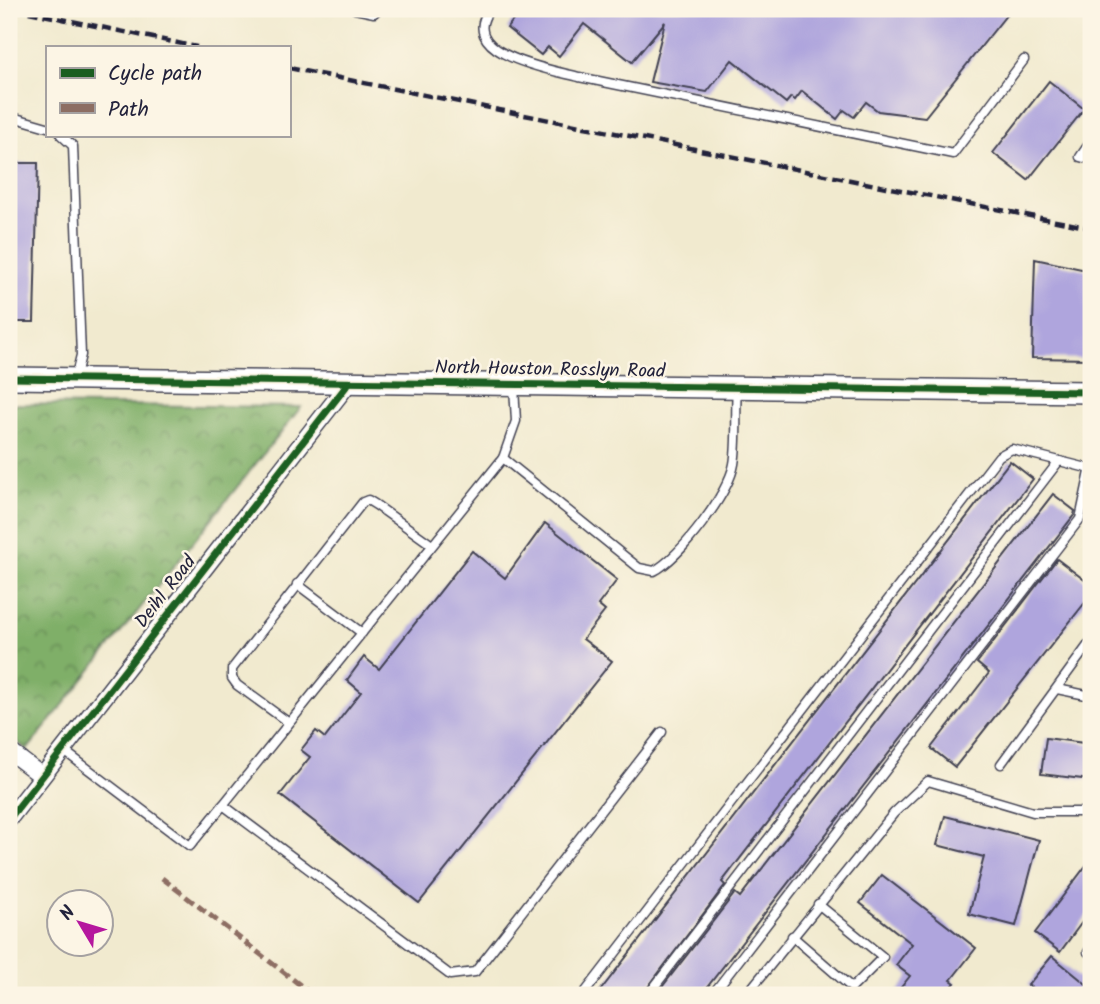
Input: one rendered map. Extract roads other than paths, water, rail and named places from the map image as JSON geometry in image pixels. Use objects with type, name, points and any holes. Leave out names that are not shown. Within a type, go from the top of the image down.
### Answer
[{"type":"street","name":"North Houston Rosslyn Road","points":[[9,378],[1091,391]]},
{"type":"street","name":"Deihl Road","points":[[9,819],[348,384]]},
{"type":"street","points":[[9,751],[43,776]]},
{"type":"lane","points":[[355,9],[374,13],[378,9]]},
{"type":"lane","points":[[490,9],[483,25],[486,40],[497,51],[524,63],[579,77],[953,154],[1024,60]]},
{"type":"lane","points":[[9,116],[46,127]]},
{"type":"lane","points":[[62,136],[73,146],[81,355],[75,379]]},
{"type":"lane","points":[[1091,141],[1080,158],[1091,159]]},
{"type":"lane","points":[[63,750],[190,846],[503,458],[516,421],[514,385]]},
{"type":"lane","points":[[503,458],[639,568],[653,571],[673,557],[730,481],[735,461],[737,388]]},
{"type":"lane","points":[[583,995],[999,456],[1012,449],[1091,468],[1080,519],[712,995]]},
{"type":"lane","points":[[648,995],[1059,461]]},
{"type":"lane","points":[[289,723],[237,685],[232,678],[232,669],[297,584],[363,502],[368,500],[432,545]]},
{"type":"lane","points":[[297,584],[362,633]]},
{"type":"lane","points":[[1001,764],[1091,641]]},
{"type":"lane","points":[[1057,689],[1091,696]]},
{"type":"lane","points":[[223,805],[450,975],[461,976],[475,972],[662,732]]},
{"type":"lane","points":[[746,995],[894,813],[928,781],[1033,813],[1091,812]]},
{"type":"lane","points":[[792,936],[852,988],[883,957],[818,904]]},
{"type":"railway","points":[[14,9],[192,46]]},
{"type":"railway","points":[[290,68],[1091,228]]}]
